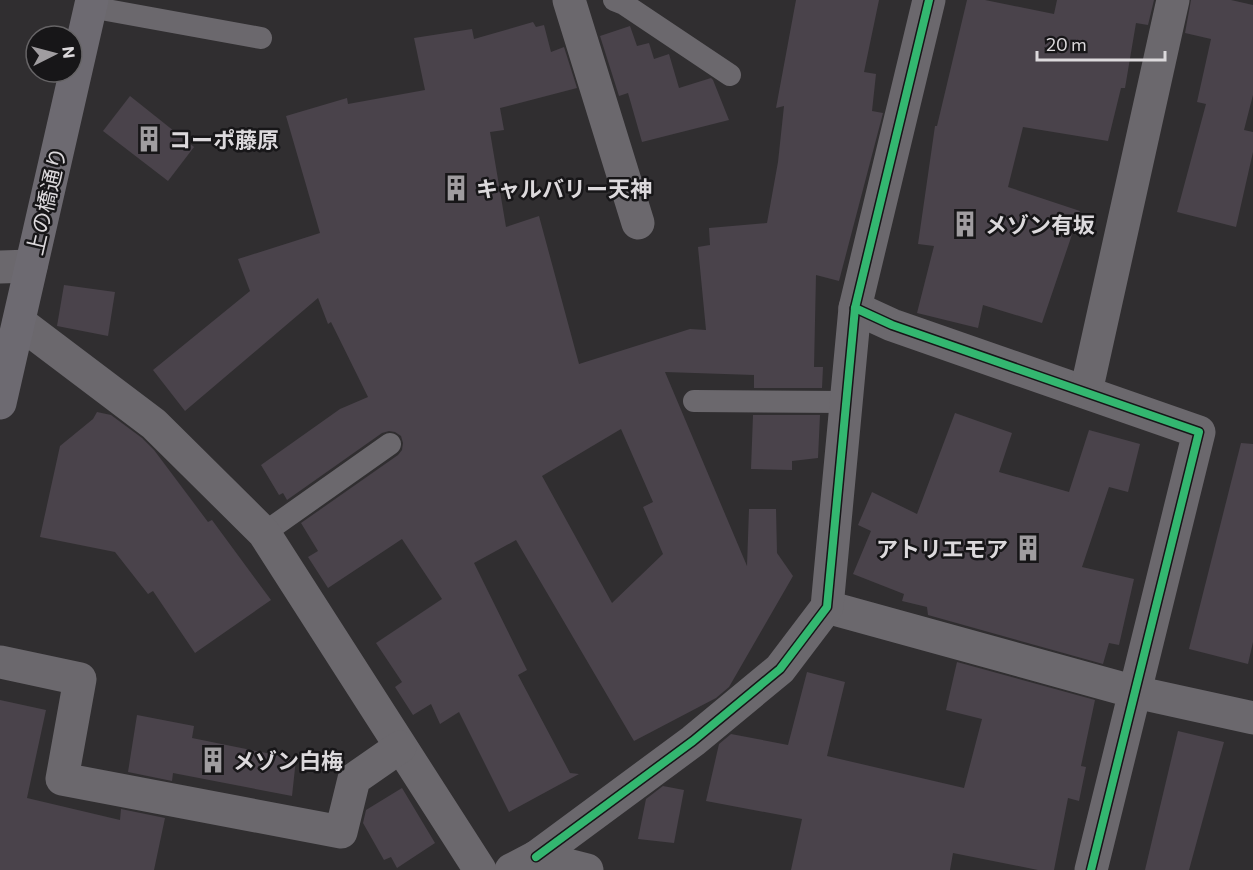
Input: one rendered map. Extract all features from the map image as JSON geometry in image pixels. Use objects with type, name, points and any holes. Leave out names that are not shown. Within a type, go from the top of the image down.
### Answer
[{"type":"street","points":[[569,0],[638,223]]},
{"type":"street","points":[[523,864],[693,741],[780,669],[827,608],[855,308],[929,0]]},
{"type":"street","points":[[1086,392],[1173,0]]},
{"type":"street","name":"上の橋通り","points":[[0,403],[19,322],[16,267],[91,3]]},
{"type":"street","points":[[855,308],[892,326],[1199,432],[1091,870]]},
{"type":"street","points":[[19,322],[154,424],[264,534],[480,870]]},
{"type":"street","points":[[827,608],[1135,692],[1253,718]]},
{"type":"street","points":[[0,662],[80,680],[62,779],[341,832],[354,779],[399,747]]},
{"type":"street","points":[[523,864],[587,870]]},
{"type":"lane","points":[[614,0],[624,4],[730,75]]},
{"type":"lane","points":[[91,3],[261,38]]},
{"type":"lane","points":[[694,400],[846,402]]},
{"type":"lane","points":[[264,534],[390,444]]},
{"type":"building","points":[[796,0],[879,0],[864,72],[876,74],[872,111],[883,113],[839,281],[816,275],[814,367],[823,367],[822,388],[754,388],[754,375],[665,372],[747,566],[749,509],[776,509],[777,553],[793,576],[729,687],[716,698],[634,741],[516,540],[474,563],[527,670],[518,675],[570,773],[579,774],[509,812],[459,712],[440,724],[431,704],[413,715],[395,687],[402,682],[376,643],[442,599],[402,539],[328,588],[308,557],[318,551],[301,523],[398,455],[402,450],[401,436],[389,431],[382,433],[287,500],[283,493],[279,495],[261,465],[340,409],[368,397],[331,322],[328,324],[318,298],[185,411],[153,370],[250,291],[238,259],[320,233],[286,116],[347,98],[348,104],[425,90],[414,38],[472,29],[474,39],[533,22],[536,27],[544,25],[551,52],[564,47],[577,88],[500,108],[504,130],[490,132],[506,227],[539,216],[579,364],[690,329],[706,330],[698,247],[710,245],[709,228],[767,223],[778,162],[784,106],[776,108]],"holes":[[[621,429],[653,502],[643,507],[663,554],[612,603],[542,476]]]},
{"type":"building","points":[[967,0],[985,0],[1054,14],[1057,0],[1154,0],[1148,25],[1136,23],[1125,88],[1121,88],[1108,141],[1023,127],[1008,187],[1080,211],[1042,323],[983,305],[978,328],[917,313],[934,246],[918,244],[935,126],[937,126]]},
{"type":"building","points":[[1191,0],[1231,0],[1253,5],[1253,95],[1244,130],[1253,132],[1253,152],[1236,227],[1177,212],[1206,104],[1197,102],[1211,39],[1185,33]]},
{"type":"building","points":[[630,26],[637,46],[649,43],[654,59],[669,54],[679,88],[711,78],[729,120],[642,142],[628,93],[619,96],[600,36]]},
{"type":"building","name":"コーポ藤原","points":[[130,96],[194,147],[168,181],[103,131]]},
{"type":"building","points":[[64,285],[115,292],[108,336],[57,326]]},
{"type":"building","points":[[97,412],[111,415],[154,450],[208,522],[212,520],[271,600],[195,653],[153,591],[148,594],[115,552],[40,537],[60,446],[93,419]]},
{"type":"building","points":[[955,413],[1012,433],[999,472],[1069,492],[1089,430],[1140,444],[1128,492],[1109,487],[1082,567],[1134,579],[1119,645],[1109,643],[1103,664],[928,615],[927,607],[902,601],[904,594],[853,574],[871,531],[858,525],[872,492],[917,514]]},
{"type":"building","points":[[753,415],[820,415],[818,458],[792,461],[792,470],[751,469]]},
{"type":"building","points":[[1241,443],[1253,444],[1253,642],[1248,664],[1189,649]]},
{"type":"building","points":[[957,662],[1095,700],[1081,766],[1086,767],[1079,801],[1068,798],[1054,870],[1038,870],[953,853],[950,870],[791,870],[802,819],[706,801],[719,744],[731,734],[788,745],[807,672],[845,682],[827,756],[964,788],[982,719],[946,710]]},
{"type":"building","points":[[0,700],[46,710],[27,798],[120,820],[121,809],[165,818],[154,870],[0,870]]},
{"type":"building","name":"メゾン白梅","points":[[137,715],[194,726],[192,738],[296,759],[292,796],[173,773],[172,781],[128,772]]},
{"type":"building","points":[[1178,731],[1224,742],[1189,870],[1145,870]]},
{"type":"building","points":[[663,786],[684,790],[674,843],[638,839],[646,799]]},
{"type":"building","points":[[402,788],[435,843],[397,868],[391,857],[384,860],[363,823],[366,810]]},
{"type":"cycle path","points":[[536,857],[693,741],[780,669],[827,607],[855,308],[929,0]]},
{"type":"cycle path","points":[[855,308],[892,325],[1199,432],[1091,870]]},
{"type":"place","name":"コーポ藤原","points":[[149,139]]},
{"type":"place","name":"キャルバリー天神","points":[[456,188]]},
{"type":"place","name":"メゾン有坂","points":[[965,224]]},
{"type":"place","name":"アトリエモア","points":[[1028,548]]},
{"type":"place","name":"メゾン白梅","points":[[213,760]]}]
